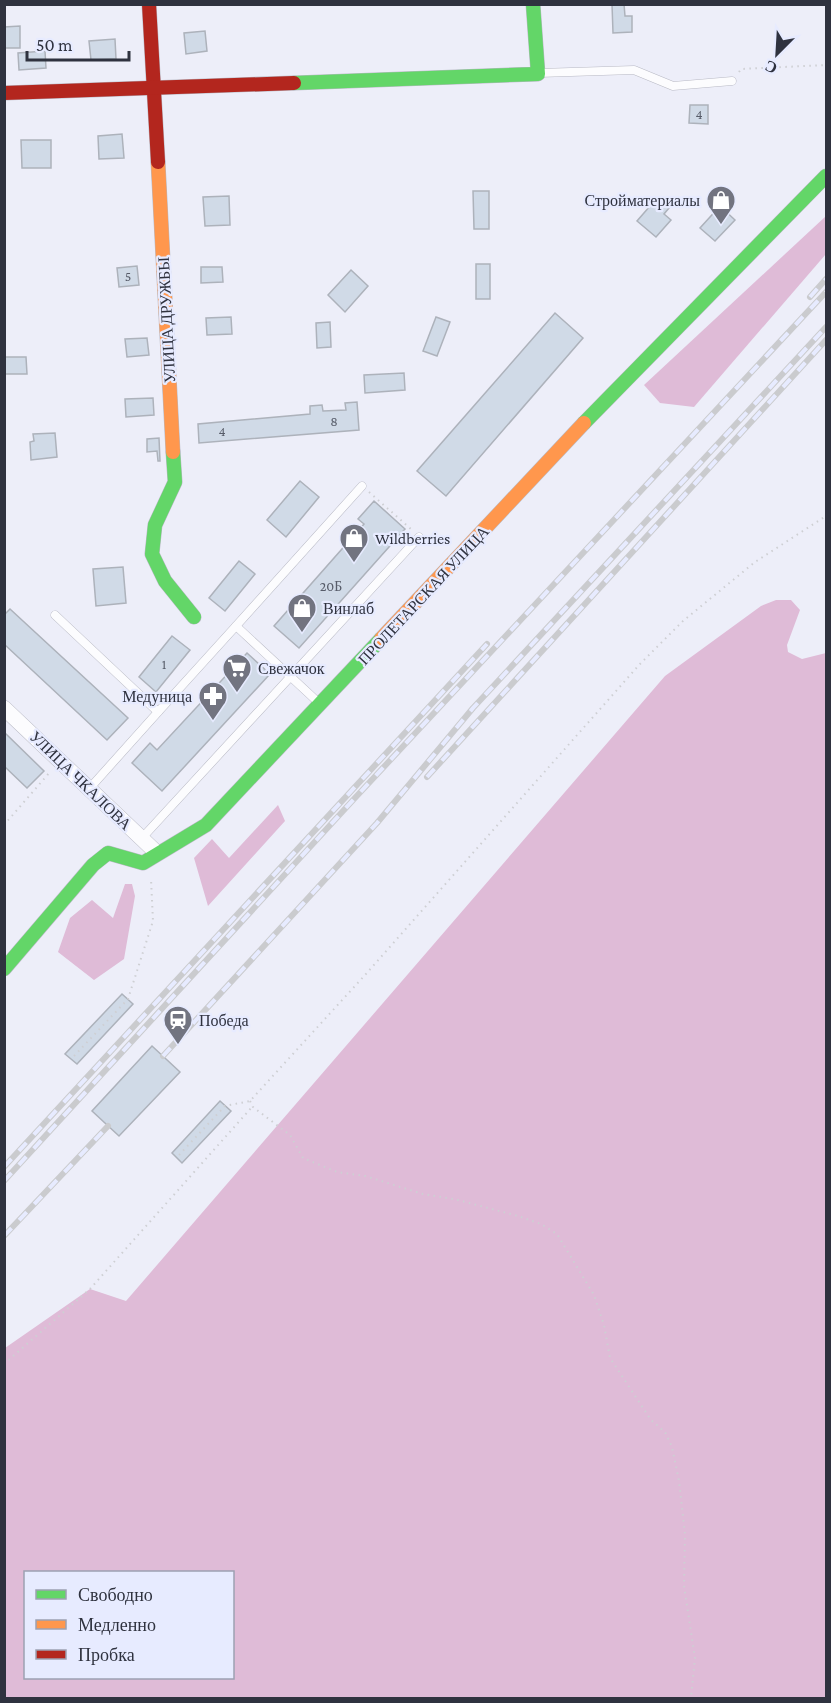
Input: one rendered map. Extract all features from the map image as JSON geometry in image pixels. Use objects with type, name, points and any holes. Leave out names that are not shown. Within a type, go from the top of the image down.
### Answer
[{"type":"street","name":"УЛИЦА ДРУЖБЫ","points":[[148,4],[175,482],[154,525],[150,539],[158,571],[194,617]]},
{"type":"street","points":[[4,93],[538,74],[533,4]]},
{"type":"street","name":"ПРОЛЕТАРСКАЯ УЛИЦА","points":[[4,969],[93,865],[108,853],[143,863],[207,825],[642,361],[826,176]]},
{"type":"street","name":"УЛИЦА ЧКАЛОВА","points":[[4,708],[157,853]]},
{"type":"lane","points":[[538,74],[634,70],[673,86],[732,81]]},
{"type":"lane","points":[[89,789],[362,486]]},
{"type":"lane","points":[[142,838],[419,537]]},
{"type":"lane","points":[[55,615],[158,712]]},
{"type":"lane","points":[[236,626],[320,704]]},
{"type":"path","points":[[732,81],[741,69],[826,65]]},
{"type":"path","points":[[362,486],[419,537]]},
{"type":"path","points":[[179,1155],[225,1106],[250,1101],[646,658],[683,621],[755,562],[826,516]]},
{"type":"path","points":[[4,825],[60,761]]},
{"type":"path","points":[[74,1056],[128,999],[153,921],[151,879]]},
{"type":"path","points":[[250,1101],[253,1107],[290,1135],[303,1158],[337,1172],[365,1176],[423,1194],[518,1216],[541,1224],[557,1234],[594,1295],[604,1325],[610,1358],[651,1420],[665,1432],[672,1447],[679,1480],[685,1534],[684,1586],[695,1658],[691,1698]]},
{"type":"path","points":[[4,1364],[90,1289],[253,1107]]},
{"type":"shaded area","points":[[826,216],[826,254],[694,407],[660,403],[644,385]]},
{"type":"shaded area","points":[[776,600],[791,600],[800,610],[787,645],[788,652],[802,659],[826,653],[826,1698],[5,1698],[5,1348],[90,1289],[126,1301],[665,676],[761,606]]},
{"type":"shaded area","points":[[278,805],[285,821],[208,906],[194,858],[212,839],[229,858]]},
{"type":"shaded area","points":[[125,884],[132,884],[135,896],[124,959],[94,980],[58,952],[70,918],[92,900],[113,918]]},
{"type":"building","points":[[612,4],[624,4],[625,16],[632,16],[632,32],[613,33]]},
{"type":"building","points":[[20,26],[20,48],[4,48],[4,27]]},
{"type":"building","points":[[205,31],[207,51],[186,54],[184,33]]},
{"type":"building","points":[[115,39],[116,59],[91,60],[89,41]]},
{"type":"building","points":[[45,51],[46,68],[19,70],[18,53]]},
{"type":"building","points":[[690,105],[708,105],[708,124],[689,123]]},
{"type":"building","points":[[122,134],[124,158],[99,159],[98,136]]},
{"type":"building","points":[[21,140],[51,140],[51,168],[22,168]]},
{"type":"building","points":[[473,191],[489,191],[489,229],[474,229]]},
{"type":"building","points":[[229,196],[230,225],[205,226],[203,197]]},
{"type":"building","points":[[657,198],[669,208],[664,214],[671,220],[656,237],[637,221]]},
{"type":"building","points":[[720,206],[735,220],[715,241],[700,228]]},
{"type":"building","points":[[476,264],[490,264],[490,299],[476,299]]},
{"type":"building","points":[[137,266],[139,285],[119,287],[117,268]]},
{"type":"building","points":[[201,267],[222,267],[223,282],[201,283]]},
{"type":"building","points":[[351,270],[368,286],[345,312],[328,295]]},
{"type":"building","points":[[555,313],[583,338],[446,496],[417,471]]},
{"type":"building","points":[[231,317],[232,334],[207,335],[206,318]]},
{"type":"building","points":[[436,317],[450,322],[437,356],[423,351]]},
{"type":"building","points":[[330,322],[331,347],[317,348],[316,323]]},
{"type":"building","points":[[147,338],[149,355],[127,357],[125,339]]},
{"type":"building","points":[[4,357],[26,357],[27,374],[4,374]]},
{"type":"building","points":[[404,373],[405,390],[365,393],[364,375]]},
{"type":"building","points":[[153,398],[154,415],[126,417],[125,399]]},
{"type":"building","points":[[357,402],[359,430],[199,443],[198,424],[310,414],[310,406],[322,405],[323,411],[346,410],[345,403]]},
{"type":"building","points":[[55,433],[57,457],[31,460],[30,442],[34,441],[33,434]]},
{"type":"building","points":[[159,438],[160,461],[158,461],[157,451],[147,452],[147,439]]},
{"type":"building","points":[[300,481],[319,497],[286,537],[267,520]]},
{"type":"building","points":[[374,501],[405,529],[299,648],[274,626],[364,524],[358,519]]},
{"type":"building","points":[[239,561],[255,574],[225,611],[209,598]]},
{"type":"building","points":[[123,567],[126,603],[96,606],[93,569]]},
{"type":"building","points":[[10,609],[128,718],[107,740],[4,644],[4,615]]},
{"type":"building","points":[[172,636],[190,650],[156,692],[139,677]]},
{"type":"building","points":[[247,653],[270,674],[162,791],[132,763],[150,743],[157,750]]},
{"type":"building","points":[[4,732],[44,771],[27,788],[4,766]]},
{"type":"building","points":[[122,994],[133,1004],[77,1064],[65,1054]]},
{"type":"building","points":[[152,1046],[180,1072],[119,1136],[92,1111]]},
{"type":"building","points":[[220,1101],[231,1111],[182,1163],[172,1153]]},
{"type":"railway","points":[[810,297],[826,279]]},
{"type":"railway","points":[[4,1181],[354,799],[826,292]]},
{"type":"railway","points":[[163,1056],[377,823],[473,708],[826,327]]},
{"type":"railway","points":[[427,777],[826,340]]},
{"type":"railway","points":[[4,1167],[487,644]]},
{"type":"railway","points":[[4,1236],[108,1126]]},
{"type":"traffic: fast","points":[[294,83],[538,74],[533,4]]},
{"type":"traffic: fast","points":[[584,423],[826,176]]},
{"type":"traffic: fast","points":[[173,452],[175,482],[155,525],[152,554],[165,581],[194,617]]},
{"type":"traffic: fast","points":[[4,969],[93,865],[108,853],[143,863],[206,825],[381,639]]},
{"type":"traffic: slow","points":[[158,162],[173,452]]},
{"type":"traffic: slow","points":[[381,639],[584,423]]},
{"type":"traffic: jam","points":[[149,4],[158,162]]},
{"type":"traffic: jam","points":[[4,93],[294,83]]},
{"type":"place","name":"Стройматериалы","points":[[721,226]]},
{"type":"place","name":"Wildberries","points":[[354,564]]},
{"type":"place","name":"Винлаб","points":[[302,634]]},
{"type":"place","name":"Свежачок","points":[[237,694]]},
{"type":"place","name":"Медуница","points":[[213,722]]},
{"type":"place","name":"Победа","points":[[178,1046]]}]
